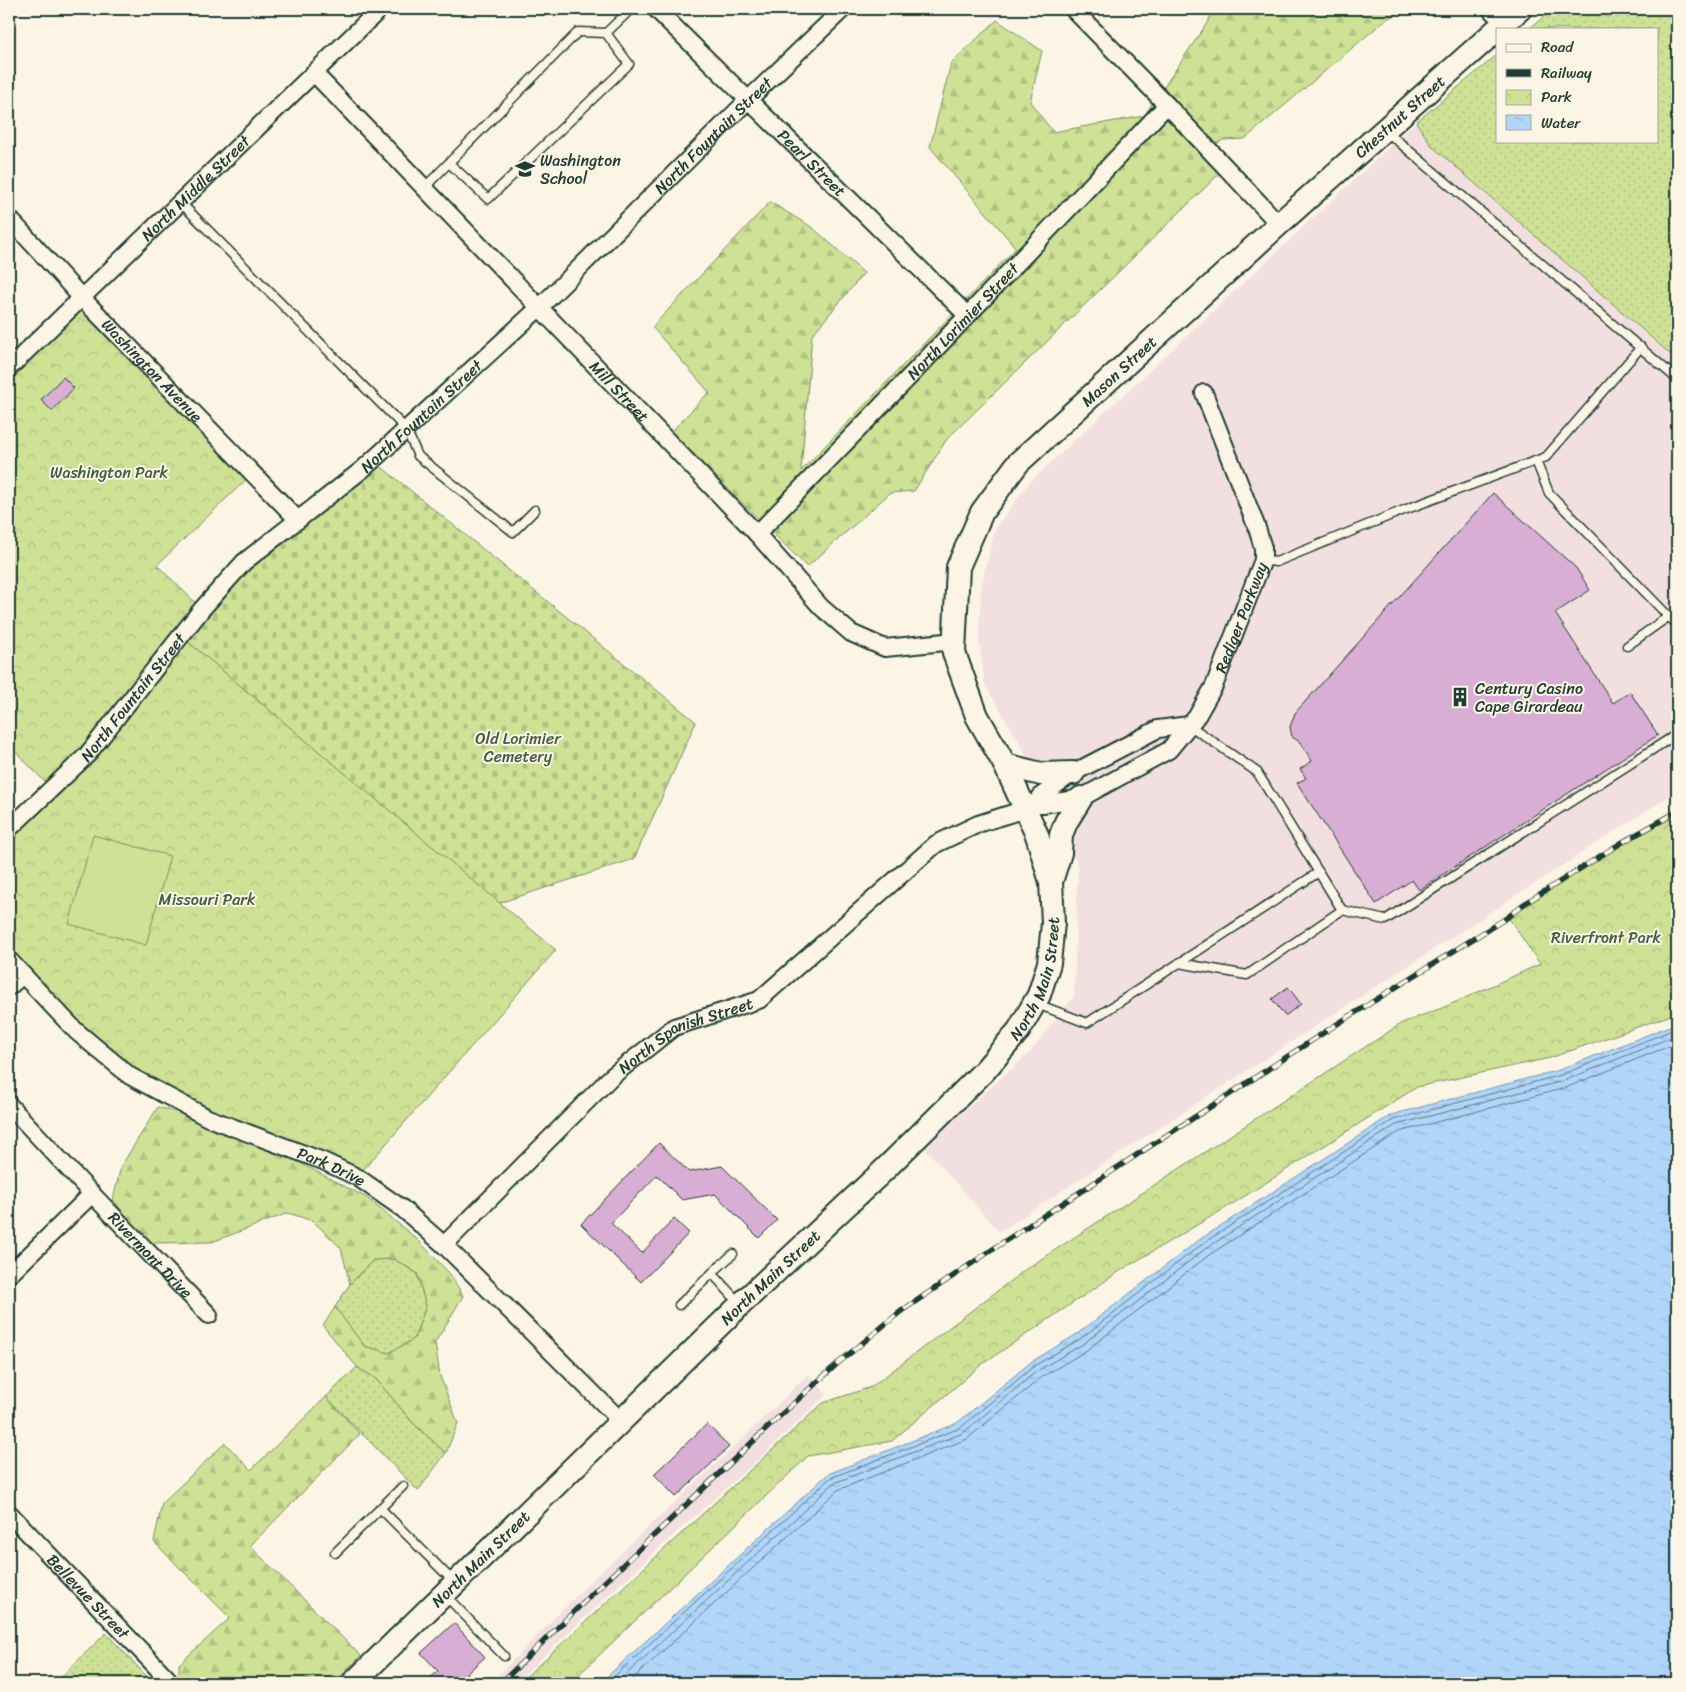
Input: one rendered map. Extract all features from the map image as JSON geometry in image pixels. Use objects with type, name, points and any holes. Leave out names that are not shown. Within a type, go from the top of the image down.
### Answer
[{"type":"main road","name":"Chestnut Street","points":[[1279,224],[1385,130],[1506,13]]},
{"type":"main road","name":"Mason Street","points":[[1030,806],[976,716],[954,652],[958,567],[982,512],[1018,463],[1279,224]]},
{"type":"main road","points":[[1005,765],[1041,774],[1073,774]]},
{"type":"main road","points":[[1051,882],[1060,853],[1061,835],[1066,822],[1081,798]]},
{"type":"main road","name":"North Main Street","points":[[353,1683],[741,1304],[884,1170],[985,1070],[1020,1030],[1035,1003],[1049,963],[1052,923],[1051,882],[1030,806]]},
{"type":"street","name":"North Middle Street","points":[[9,368],[380,9]]},
{"type":"street","name":"Pearl Street","points":[[656,9],[967,315]]},
{"type":"street","name":"North Fountain Street","points":[[9,829],[87,755],[202,609],[244,562],[363,469],[539,308],[749,99],[843,9]]},
{"type":"street","points":[[1073,9],[1167,104],[1279,224]]},
{"type":"street","name":"Mill Street","points":[[314,73],[757,534],[820,606],[851,633],[885,648],[955,641]]},
{"type":"street","name":"North Lorimier Street","points":[[757,534],[1167,104]]},
{"type":"street","name":"Washington Avenue","points":[[9,218],[82,297],[298,520]]},
{"type":"street","name":"Rediger Parkway","points":[[1030,806],[1081,798],[1169,750],[1206,702],[1214,686],[1263,560],[1263,548],[1257,528],[1204,393]]},
{"type":"street","points":[[1030,806],[1042,795],[1073,774],[1158,729],[1189,725]]},
{"type":"street","name":"North Spanish Street","points":[[444,1244],[611,1077],[674,1027],[759,1000],[936,844],[978,824],[1030,806]]},
{"type":"street","name":"Park Drive","points":[[9,960],[76,1031],[130,1076],[208,1118],[323,1161],[357,1177],[404,1209],[444,1244],[622,1422]]},
{"type":"street","points":[[9,987],[23,975]]},
{"type":"street","name":"Rivermont Drive","points":[[9,1105],[209,1315]]},
{"type":"street","points":[[9,1275],[92,1194]]},
{"type":"street","name":"Bellevue Street","points":[[9,1513],[168,1679]]},
{"type":"lane","points":[[424,188],[578,32],[606,33],[632,9]]},
{"type":"lane","points":[[449,163],[488,199],[629,64],[606,33]]},
{"type":"lane","points":[[1385,130],[1677,379]]},
{"type":"lane","points":[[180,202],[406,429],[418,456],[513,532],[535,510]]},
{"type":"lane","points":[[1263,560],[1276,562],[1404,510],[1546,457],[1640,348]]},
{"type":"lane","points":[[1536,461],[1549,493],[1677,625]]},
{"type":"lane","points":[[1626,646],[1669,616]]},
{"type":"lane","points":[[1189,725],[1257,772],[1342,910],[1385,920],[1677,734]]},
{"type":"lane","points":[[1035,1003],[1087,1023],[1319,872]]},
{"type":"lane","points":[[1179,963],[1247,975],[1342,910]]},
{"type":"lane","points":[[679,1305],[733,1254]]},
{"type":"lane","points":[[712,1273],[741,1304]]},
{"type":"lane","points":[[335,1553],[403,1486]]},
{"type":"lane","points":[[380,1508],[450,1589],[504,1656]]},
{"type":"shaded area","points":[[1416,122],[1432,146],[1677,360],[1677,791],[999,1232],[924,1147],[1030,1052],[1074,996],[1078,866],[1020,743],[985,685],[979,639],[981,587],[995,529],[1030,482]]},
{"type":"shaded area","points":[[808,1374],[827,1394],[515,1683],[490,1683],[597,1575],[734,1447]]},
{"type":"green space","points":[[1214,9],[1404,9],[1384,21],[1245,139],[1223,140],[1214,145],[1164,87],[1207,23]]},
{"type":"green space","points":[[1553,9],[1677,9],[1677,360],[1432,146],[1416,122],[1496,56],[1496,142],[1658,142],[1658,28],[1530,28]]},
{"type":"green space","points":[[997,20],[1042,51],[1030,102],[1053,132],[1144,116],[1152,104],[1219,174],[947,439],[914,491],[890,493],[807,567],[671,432],[709,392],[652,327],[770,202],[813,228],[864,273],[812,335],[801,471],[1016,248],[930,147],[951,63]]},
{"type":"green space","name":"Missouri Park","points":[[81,297],[252,474],[157,565],[202,609],[181,636],[556,950],[357,1177],[130,1076],[9,960],[9,829],[51,788],[9,745],[9,368]]},
{"type":"green space","name":"Old Lorimier Cemetery","points":[[373,460],[696,722],[634,859],[499,903],[181,636],[244,562]]},
{"type":"green space","name":"Riverfront Park","points":[[1677,812],[1677,1013],[1550,1058],[1417,1087],[1234,1203],[1123,1269],[981,1365],[892,1441],[808,1456],[570,1683],[519,1683],[823,1403],[871,1387],[1026,1269],[1402,1023],[1447,1006],[1540,964],[1508,917],[1521,906],[1621,843]]},
{"type":"green space","points":[[93,835],[170,856],[146,945],[69,924]]},
{"type":"green space","points":[[158,1107],[191,1116],[285,1155],[367,1198],[418,1240],[451,1275],[463,1296],[435,1343],[440,1376],[458,1423],[446,1453],[414,1424],[376,1379],[357,1367],[323,1326],[335,1307],[364,1346],[389,1353],[414,1339],[426,1306],[417,1273],[394,1259],[373,1260],[350,1284],[341,1248],[313,1221],[288,1213],[212,1242],[153,1243],[145,1239],[113,1200],[121,1166]]},
{"type":"green space","points":[[394,1259],[417,1273],[426,1306],[414,1339],[389,1353],[364,1346],[335,1307],[350,1284],[373,1260]]},
{"type":"green space","points":[[357,1367],[376,1379],[414,1424],[446,1453],[418,1491],[326,1397]]},
{"type":"green space","points":[[326,1397],[360,1434],[250,1546],[361,1656],[334,1683],[167,1683],[179,1673],[179,1664],[230,1618],[154,1542],[162,1503],[225,1443],[251,1470]]},
{"type":"green space","points":[[106,1633],[153,1683],[55,1683]]},
{"type":"water","points":[[1677,1023],[1677,1683],[600,1683],[828,1474],[957,1423],[1031,1362],[1077,1334],[1199,1240],[1391,1115],[1559,1070]]},
{"type":"building","points":[[63,377],[74,388],[52,411],[41,400]]},
{"type":"building","name":"Century Casino Cape Girardeau","points":[[1493,493],[1576,568],[1590,590],[1555,613],[1613,703],[1630,692],[1658,735],[1419,890],[1412,880],[1376,904],[1297,783],[1306,778],[1300,769],[1312,761],[1300,742],[1292,737],[1290,727],[1295,713]]},
{"type":"building","points":[[1288,987],[1301,1004],[1285,1016],[1272,999]]},
{"type":"building","points":[[659,1143],[689,1172],[722,1166],[777,1220],[759,1238],[715,1194],[682,1200],[657,1175],[611,1223],[642,1253],[674,1219],[689,1233],[641,1282],[581,1224]]},
{"type":"building","points":[[707,1424],[729,1447],[676,1497],[654,1474]]},
{"type":"building","points":[[454,1623],[485,1657],[456,1683],[425,1683],[438,1671],[421,1653]]},
{"type":"railway","points":[[501,1683],[782,1414],[837,1364],[900,1312],[1334,1026],[1508,917],[1521,906],[1621,843],[1677,812]]},
{"type":"place","name":"Washington School","points":[[525,169]]},
{"type":"place","name":"Century Casino Cape Girardeau","points":[[1460,697]]},
{"type":"park label","name":"Washington Park","points":[[109,472]]}]
